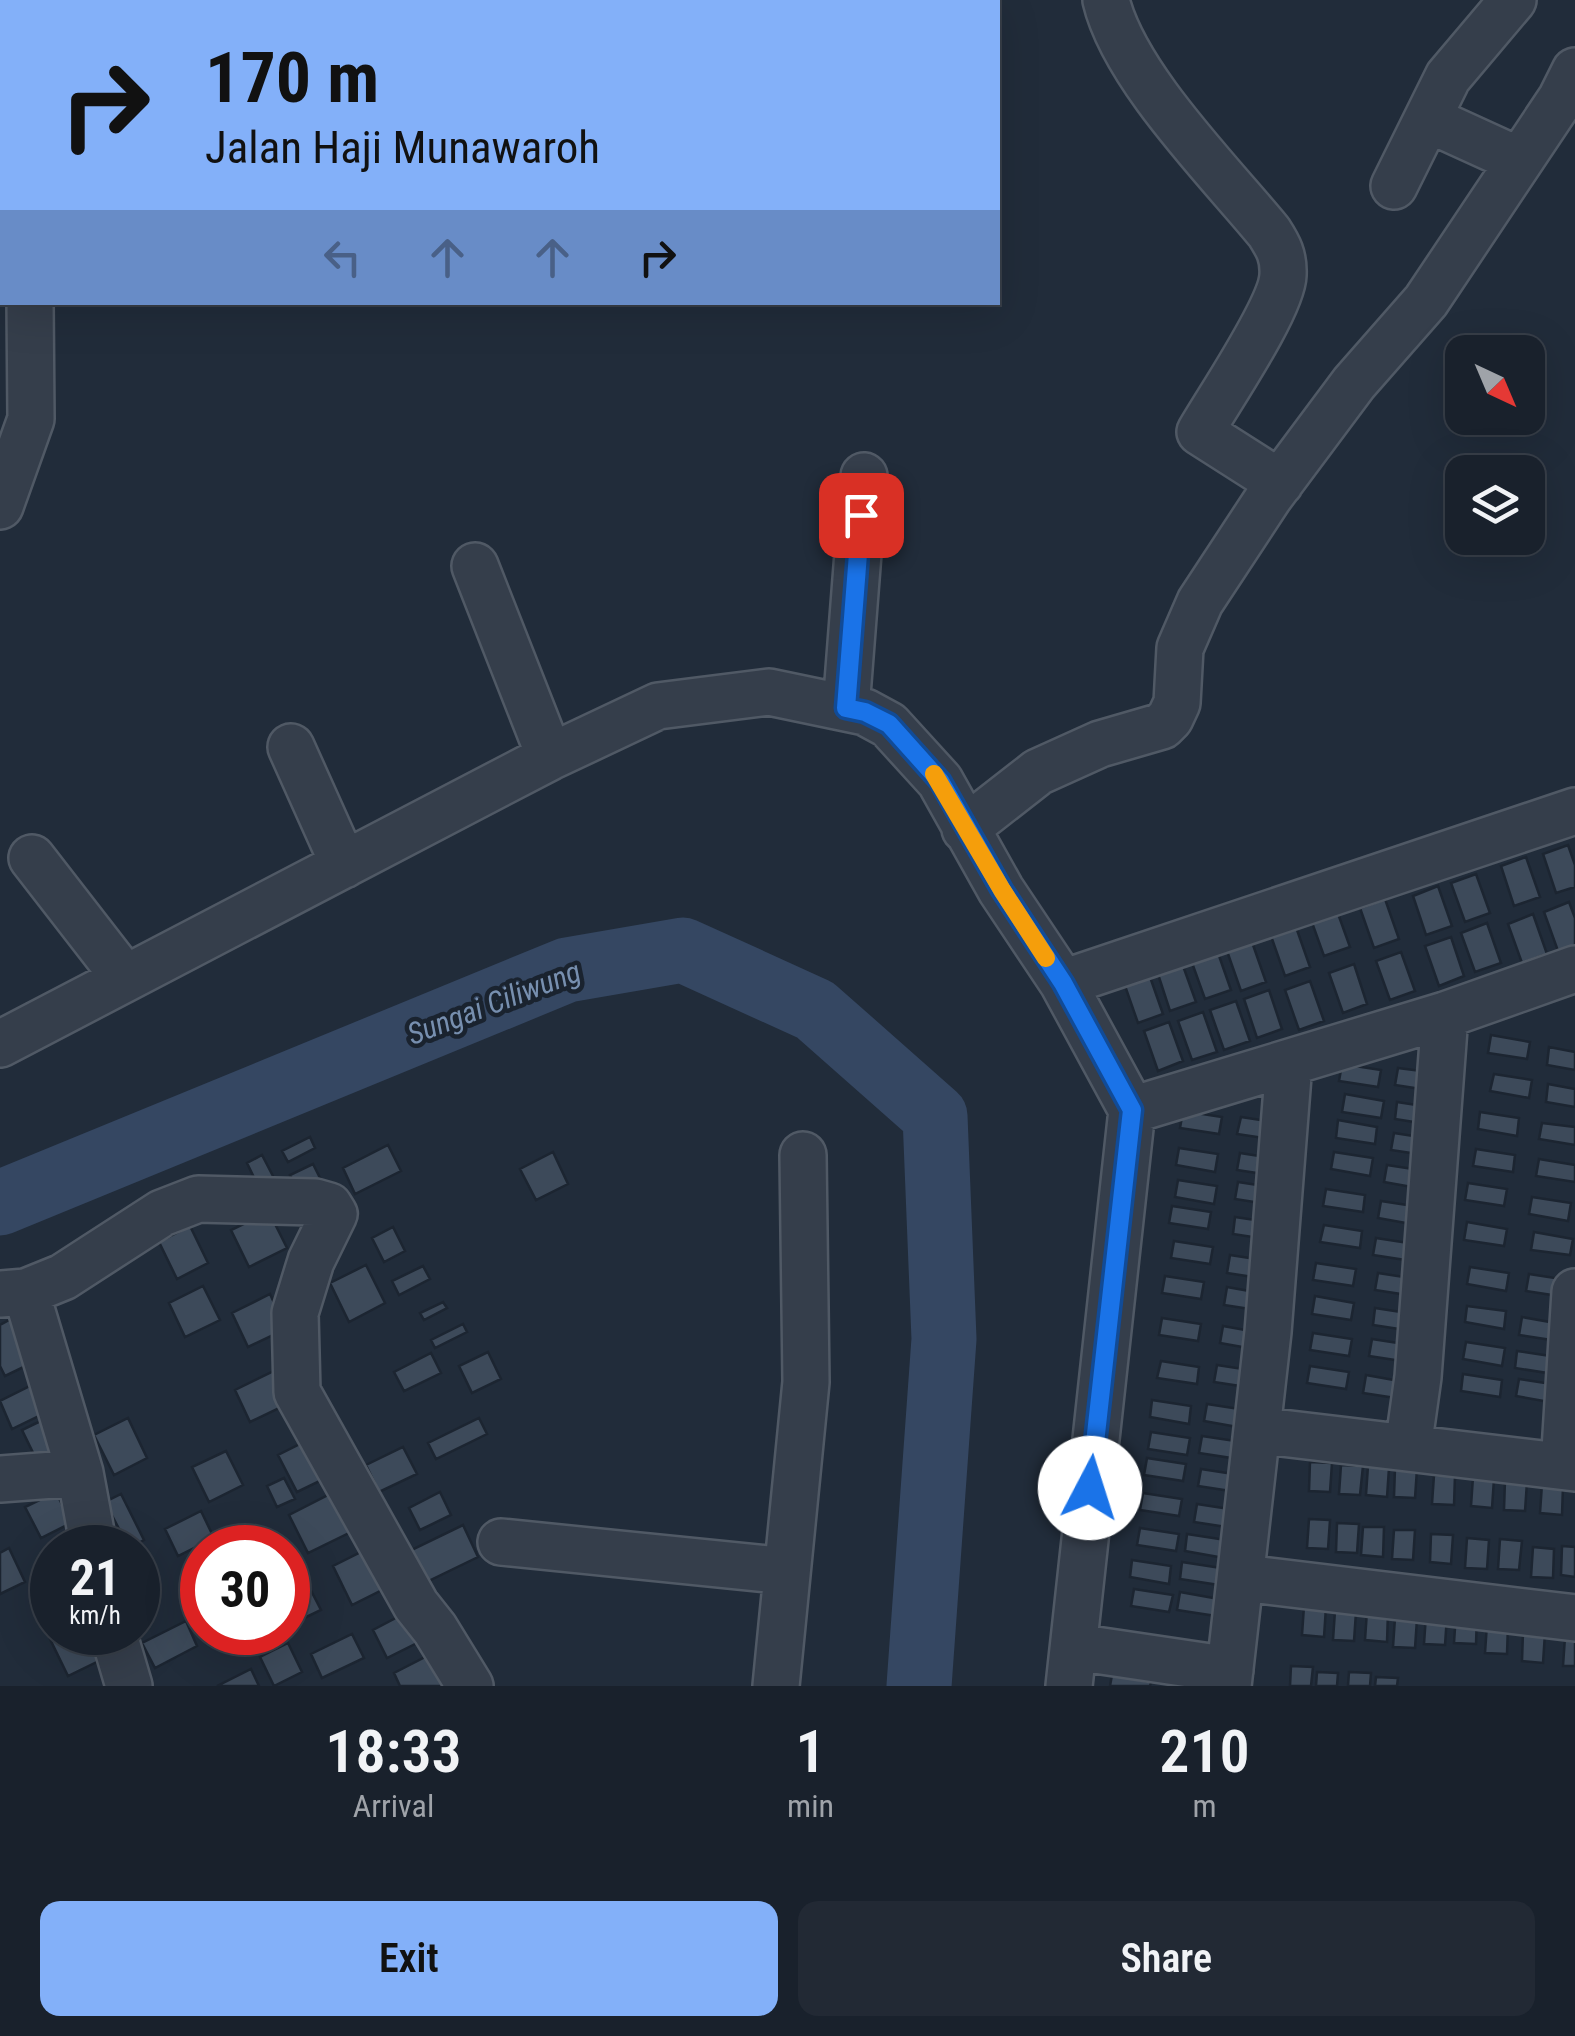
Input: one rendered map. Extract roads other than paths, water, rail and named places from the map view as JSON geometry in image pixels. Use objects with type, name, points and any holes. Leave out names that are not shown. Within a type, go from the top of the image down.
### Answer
[{"type":"street","points":[[1106,0],[1111,20],[1159,100],[1282,252],[1284,278],[1276,304],[1200,432],[1280,483]]},
{"type":"street","points":[[1394,186],[1448,77],[1513,0]]},
{"type":"street","points":[[964,829],[1038,772],[1100,744],[1162,726],[1170,718],[1176,703],[1180,648],[1188,623],[1280,483],[1354,383],[1426,300],[1575,71]]},
{"type":"street","points":[[1428,119],[1518,160]]},
{"type":"street","points":[[0,506],[30,420],[30,305]]},
{"type":"street","points":[[846,708],[864,476]]},
{"type":"street","points":[[475,566],[550,757]]},
{"type":"street","points":[[0,1044],[550,757],[658,706],[769,692],[865,712],[889,724],[940,781],[964,829],[1063,983],[1132,1110],[1072,1666],[1229,1678],[1243,1578],[1289,1063]]},
{"type":"street","points":[[291,747],[344,865]]},
{"type":"street","points":[[1063,983],[1575,811]]},
{"type":"street","points":[[32,858],[125,978]]},
{"type":"street","points":[[1132,1110],[1446,1015],[1575,968]]},
{"type":"street","points":[[1408,1448],[1418,1377],[1446,1015]]},
{"type":"street","points":[[776,1686],[806,1382],[803,1155]]},
{"type":"street","points":[[90,1525],[80,1473],[13,1293],[64,1277],[162,1213],[198,1199],[315,1202],[329,1206],[334,1214],[311,1262],[295,1313],[298,1392],[416,1606],[470,1686]]},
{"type":"street","points":[[1257,1430],[1569,1467],[1575,1292]]},
{"type":"street","points":[[0,1479],[80,1473]]},
{"type":"street","points":[[501,1542],[787,1571]]},
{"type":"street","points":[[1243,1578],[1575,1618]]},
{"type":"street","points":[[120,1655],[129,1686]]},
{"type":"waterway","name":"Sungai Ciliwung","points":[[0,1203],[567,970],[683,950],[815,1010],[935,1116],[944,1339],[919,1686]]}]
